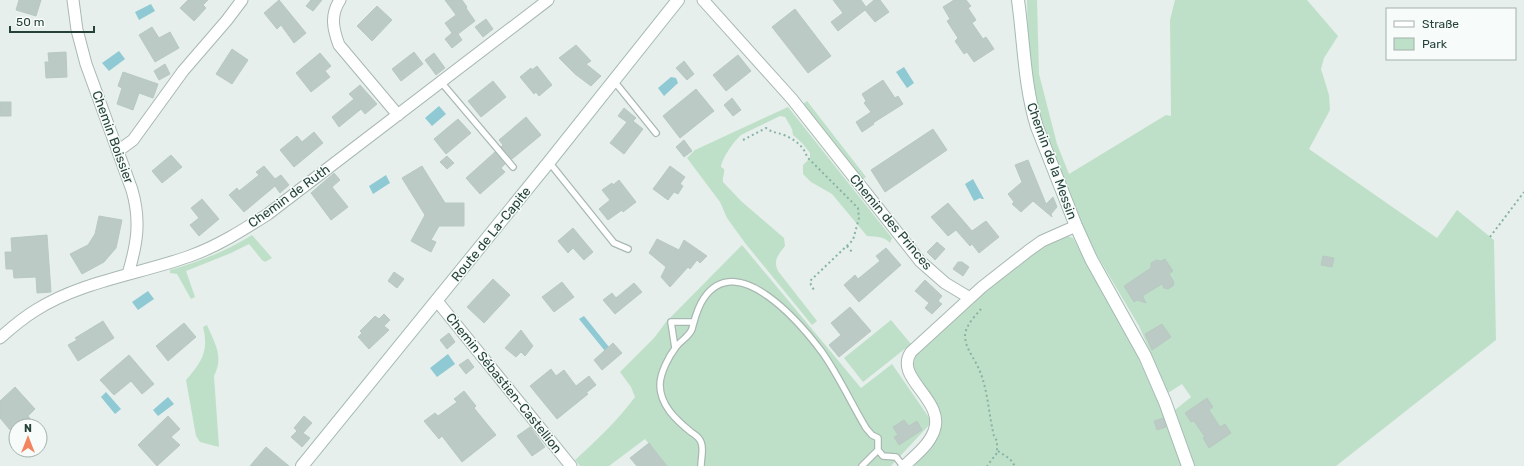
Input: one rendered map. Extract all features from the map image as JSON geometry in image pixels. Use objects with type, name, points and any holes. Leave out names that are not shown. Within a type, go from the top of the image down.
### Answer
[{"type":"street","name":"Chemin Boissier","points":[[73,0],[77,30],[86,64],[137,206],[138,217],[136,240],[128,274]]},
{"type":"street","points":[[118,151],[133,140],[178,76],[227,20],[242,0]]},
{"type":"street","points":[[340,0],[334,12],[333,18],[334,33],[339,45],[398,115]]},
{"type":"street","name":"Chemin de Ruth","points":[[1,335],[47,304],[82,289],[190,256],[231,237],[268,214],[548,0]]},
{"type":"street","name":"Route de La-Capite","points":[[302,466],[549,162],[678,0]]},
{"type":"street","name":"Chemin des Princes","points":[[703,0],[792,99],[920,261],[946,283],[970,298]]},
{"type":"street","name":"Chemin de la Messin","points":[[1018,0],[1025,73],[1032,111],[1076,226]]},
{"type":"street","points":[[904,466],[931,438],[936,424],[936,418],[931,406],[908,371],[907,359],[916,346],[970,298],[1028,251],[1042,242],[1076,226],[1145,356],[1166,402],[1188,466]]},
{"type":"street","name":"Chemin Sébastien-Castellion","points":[[437,300],[571,466]]},
{"type":"lane","points":[[614,81],[656,133]]},
{"type":"lane","points":[[441,82],[513,167]]},
{"type":"lane","points":[[549,162],[614,243],[628,248]]},
{"type":"lane","points":[[702,466],[703,447],[700,440],[673,416],[662,397],[661,380],[675,348],[688,336],[692,330],[696,312],[703,299],[716,286],[736,282],[760,289],[793,318],[822,352],[866,428],[872,435],[878,438],[878,450],[883,456],[896,457],[904,466]]},
{"type":"lane","points":[[675,348],[671,322],[694,322]]},
{"type":"lane","points":[[862,466],[878,450]]},
{"type":"path","points":[[743,140],[766,128],[772,133],[784,135],[802,147],[807,157],[858,208],[859,218],[853,240],[810,281],[814,290]]},
{"type":"path","points":[[1490,237],[1524,192]]},
{"type":"path","points":[[847,246],[853,253]]},
{"type":"path","points":[[981,308],[969,324],[965,334],[966,343],[970,354],[981,373],[991,424],[994,436],[997,440],[998,451],[994,458],[986,466]]},
{"type":"path","points":[[998,451],[1010,459],[1015,466]]},
{"type":"green space","points":[[1027,0],[1037,0],[1039,74],[1057,144],[1069,174],[1166,115],[1171,116],[1170,20],[1175,0],[1307,0],[1338,36],[1324,58],[1321,69],[1329,95],[1330,110],[1309,149],[1437,238],[1457,210],[1494,240],[1496,340],[1336,466],[1195,466],[1175,410],[1191,397],[1182,384],[1168,393],[1139,326],[1091,245],[1062,181],[1039,117],[1028,59]]},
{"type":"green space","points":[[807,101],[866,177],[861,181],[802,105]]},
{"type":"green space","points":[[788,107],[892,238],[890,243],[882,238],[867,236],[832,194],[811,182],[803,174],[803,165],[810,158],[810,153],[793,135],[792,129],[785,117],[780,116],[741,135],[738,138],[722,163],[721,167],[724,169],[723,182],[741,201],[784,238],[785,246],[780,252],[776,261],[778,271],[817,321],[812,325],[745,243],[727,218],[720,202],[687,158],[695,150]]},
{"type":"green space","points":[[252,235],[272,258],[265,262],[249,244],[186,271],[195,297],[191,299],[177,274],[170,273],[170,270],[212,256]]},
{"type":"green space","points":[[1067,236],[1073,238],[1130,339],[1164,416],[1182,466],[914,466],[930,448],[938,435],[941,420],[939,412],[912,369],[913,356],[978,298],[1039,249]]},
{"type":"green space","points":[[742,245],[861,388],[892,364],[930,419],[931,423],[891,466],[667,466],[645,439],[609,466],[580,466],[575,460],[606,430],[635,397],[631,387],[620,372],[654,338],[666,322]]},
{"type":"green space","points":[[891,320],[911,344],[863,382],[844,358]]},
{"type":"green space","points":[[207,325],[218,356],[217,369],[214,376],[219,447],[200,442],[196,436],[186,380],[196,368],[203,356],[205,335],[203,327]]},
{"type":"water","points":[[151,4],[155,11],[139,20],[135,12]]},
{"type":"water","points":[[119,51],[125,59],[109,71],[102,63]]},
{"type":"water","points":[[904,67],[914,83],[907,88],[896,72]]},
{"type":"water","points":[[671,77],[676,78],[678,83],[664,96],[658,88]]},
{"type":"water","points":[[439,106],[446,114],[432,126],[425,118]]},
{"type":"water","points":[[386,175],[390,183],[373,194],[369,186]]},
{"type":"water","points":[[973,179],[984,199],[980,198],[974,201],[965,184]]},
{"type":"water","points":[[148,291],[154,299],[138,310],[132,302]]},
{"type":"water","points":[[584,316],[609,347],[605,351],[579,319]]},
{"type":"water","points":[[448,354],[455,364],[437,377],[430,368]]},
{"type":"water","points":[[106,392],[121,409],[115,414],[101,397]]},
{"type":"water","points":[[168,397],[174,404],[158,416],[153,410]]},
{"type":"building","points":[[19,0],[41,0],[36,16],[16,10]]},
{"type":"building","points":[[188,0],[208,0],[203,5],[206,8],[194,21],[180,8]]},
{"type":"building","points":[[279,0],[306,33],[294,43],[281,25],[277,29],[264,13]]},
{"type":"building","points":[[311,0],[322,0],[313,11],[306,6]]},
{"type":"building","points":[[445,0],[462,0],[475,21],[458,34],[462,40],[452,48],[445,39],[452,33],[445,23],[456,15]]},
{"type":"building","points":[[833,0],[861,0],[866,7],[874,0],[880,0],[889,12],[875,22],[865,10],[838,31],[831,22],[843,13]]},
{"type":"building","points":[[954,0],[966,0],[971,6],[968,8],[976,20],[972,23],[983,39],[986,37],[994,49],[974,62],[967,52],[964,54],[955,41],[958,38],[947,21],[950,19],[943,7]]},
{"type":"building","points":[[377,6],[392,20],[372,41],[357,26]]},
{"type":"building","points":[[795,9],[831,56],[808,73],[772,27]]},
{"type":"building","points":[[486,19],[493,29],[483,37],[475,27]]},
{"type":"building","points":[[152,27],[159,38],[170,32],[179,48],[155,62],[139,35]]},
{"type":"building","points":[[576,45],[591,61],[586,64],[601,76],[591,86],[575,74],[559,58]]},
{"type":"building","points":[[232,49],[248,60],[232,84],[216,74]]},
{"type":"building","points":[[66,52],[67,77],[46,78],[45,62],[49,62],[48,53]]},
{"type":"building","points":[[414,52],[423,64],[401,81],[392,69]]},
{"type":"building","points":[[320,53],[331,66],[325,71],[330,77],[311,92],[296,73]]},
{"type":"building","points":[[434,53],[445,68],[436,75],[425,60]]},
{"type":"building","points":[[738,55],[751,71],[726,91],[713,75]]},
{"type":"building","points":[[684,61],[694,74],[687,80],[676,68]]},
{"type":"building","points":[[165,64],[170,74],[159,80],[154,71]]},
{"type":"building","points":[[537,66],[552,85],[539,96],[536,92],[534,94],[520,77],[531,68],[532,70]]},
{"type":"building","points":[[123,72],[158,84],[153,98],[139,93],[133,110],[117,104],[122,88],[118,86]]},
{"type":"building","points":[[883,80],[895,98],[898,96],[903,104],[873,123],[874,124],[862,132],[856,122],[871,112],[864,103],[866,101],[862,94]]},
{"type":"building","points":[[493,81],[506,97],[481,117],[468,101]]},
{"type":"building","points":[[360,85],[377,104],[365,114],[361,109],[339,127],[332,117],[354,99],[349,94]]},
{"type":"building","points":[[696,89],[714,111],[680,138],[663,116]]},
{"type":"building","points":[[732,98],[741,110],[733,116],[724,105]]},
{"type":"building","points":[[0,102],[11,102],[11,116],[0,116]]},
{"type":"building","points":[[624,108],[636,118],[633,121],[643,129],[624,154],[610,143],[627,122],[618,116]]},
{"type":"building","points":[[526,117],[541,135],[512,159],[501,147],[503,145],[499,140]]},
{"type":"building","points":[[458,119],[471,133],[446,154],[434,139]]},
{"type":"building","points":[[933,129],[947,150],[885,192],[871,170]]},
{"type":"building","points":[[314,132],[323,143],[294,167],[280,150],[297,136],[302,142]]},
{"type":"building","points":[[684,140],[692,151],[684,157],[676,147]]},
{"type":"building","points":[[495,152],[505,164],[501,168],[505,172],[480,194],[466,178]]},
{"type":"building","points":[[171,155],[182,167],[162,183],[152,171]]},
{"type":"building","points":[[447,156],[454,163],[447,169],[440,162]]},
{"type":"building","points":[[1028,160],[1046,204],[1053,197],[1057,207],[1051,214],[1052,217],[1033,201],[1021,212],[1012,204],[1014,202],[1008,194],[1022,182],[1015,165]]},
{"type":"building","points":[[264,166],[275,179],[281,175],[289,185],[280,193],[275,186],[244,212],[229,195],[237,188],[239,191],[259,175],[256,172]]},
{"type":"building","points":[[422,166],[445,203],[464,203],[464,226],[439,226],[431,240],[436,242],[431,252],[411,241],[425,215],[402,178]]},
{"type":"building","points":[[670,166],[685,177],[680,184],[683,186],[678,194],[674,192],[668,200],[653,189]]},
{"type":"building","points":[[334,173],[340,180],[332,187],[348,207],[331,220],[311,193]]},
{"type":"building","points":[[619,180],[636,202],[623,212],[622,210],[608,220],[599,209],[610,200],[602,190],[612,183],[613,185]]},
{"type":"building","points":[[202,199],[219,219],[199,236],[190,225],[199,218],[191,208]]},
{"type":"building","points":[[948,203],[972,231],[986,221],[999,237],[979,253],[972,244],[970,246],[956,230],[948,236],[931,217]]},
{"type":"building","points":[[99,216],[122,220],[116,248],[104,262],[82,274],[70,254],[88,245],[95,234]]},
{"type":"building","points":[[573,228],[593,252],[584,260],[573,248],[568,253],[558,241]]},
{"type":"building","points":[[47,235],[51,292],[37,293],[36,277],[14,278],[13,269],[6,269],[5,252],[12,252],[11,238]]},
{"type":"building","points":[[657,239],[679,250],[684,240],[707,256],[700,263],[697,260],[690,269],[688,267],[670,287],[661,277],[666,267],[649,253]]},
{"type":"building","points":[[937,242],[945,249],[935,260],[927,252]]},
{"type":"building","points":[[886,248],[901,265],[859,302],[844,285],[855,275],[858,279],[880,261],[876,256]]},
{"type":"building","points":[[1323,256],[1334,258],[1332,267],[1321,265]]},
{"type":"building","points":[[1165,259],[1173,271],[1169,274],[1174,282],[1173,286],[1168,289],[1164,288],[1162,284],[1144,295],[1143,297],[1146,303],[1137,300],[1134,302],[1124,286],[1151,268],[1151,263],[1156,260],[1161,261]]},
{"type":"building","points":[[958,262],[962,262],[969,267],[963,276],[953,269]]},
{"type":"building","points":[[394,272],[404,279],[397,288],[388,281]]},
{"type":"building","points":[[493,279],[510,295],[484,323],[467,307]]},
{"type":"building","points":[[925,280],[942,296],[938,301],[942,304],[932,314],[925,308],[929,303],[915,291]]},
{"type":"building","points":[[562,282],[574,297],[554,312],[542,297]]},
{"type":"building","points":[[634,283],[642,292],[615,314],[603,300],[612,293],[616,298]]},
{"type":"building","points":[[850,307],[871,331],[839,357],[829,345],[841,335],[831,323]]},
{"type":"building","points":[[384,314],[390,320],[384,326],[389,330],[369,349],[358,337],[362,333],[360,331],[375,316],[379,319]]},
{"type":"building","points":[[103,321],[114,338],[78,361],[68,345],[77,340],[75,338]]},
{"type":"building","points":[[184,323],[196,337],[168,361],[156,346]]},
{"type":"building","points":[[1162,324],[1171,337],[1152,350],[1145,334]]},
{"type":"building","points":[[521,330],[533,346],[525,356],[521,352],[516,357],[505,348]]},
{"type":"building","points":[[449,333],[455,342],[447,349],[440,340]]},
{"type":"building","points":[[613,343],[622,353],[602,370],[594,360]]},
{"type":"building","points":[[129,355],[154,384],[142,394],[131,381],[114,395],[100,380]]},
{"type":"building","points":[[468,359],[474,367],[466,374],[459,365]]},
{"type":"building","points":[[551,369],[556,376],[564,370],[576,386],[589,376],[596,385],[586,393],[588,394],[557,419],[530,386]]},
{"type":"building","points":[[15,387],[35,409],[28,416],[30,418],[8,418],[8,427],[0,418],[0,401]]},
{"type":"building","points":[[464,391],[476,406],[474,408],[496,435],[462,462],[442,436],[439,439],[424,421],[435,413],[438,416],[457,402],[454,399]]},
{"type":"building","points":[[1207,398],[1213,407],[1209,410],[1220,427],[1225,424],[1231,433],[1209,448],[1203,438],[1205,437],[1194,421],[1191,422],[1185,413]]},
{"type":"building","points":[[168,416],[180,429],[171,437],[180,445],[157,466],[138,445]]},
{"type":"building","points":[[304,416],[312,423],[303,433],[310,438],[302,447],[291,437],[297,431],[294,428]]},
{"type":"building","points":[[1163,418],[1166,427],[1157,430],[1154,421]]},
{"type":"building","points":[[904,420],[909,426],[917,421],[922,430],[899,445],[894,437],[898,435],[893,427]]},
{"type":"building","points":[[530,427],[545,447],[532,456],[517,436]]},
{"type":"building","points":[[649,443],[667,466],[637,466],[630,458]]},
{"type":"building","points":[[266,447],[289,466],[250,466]]}]
